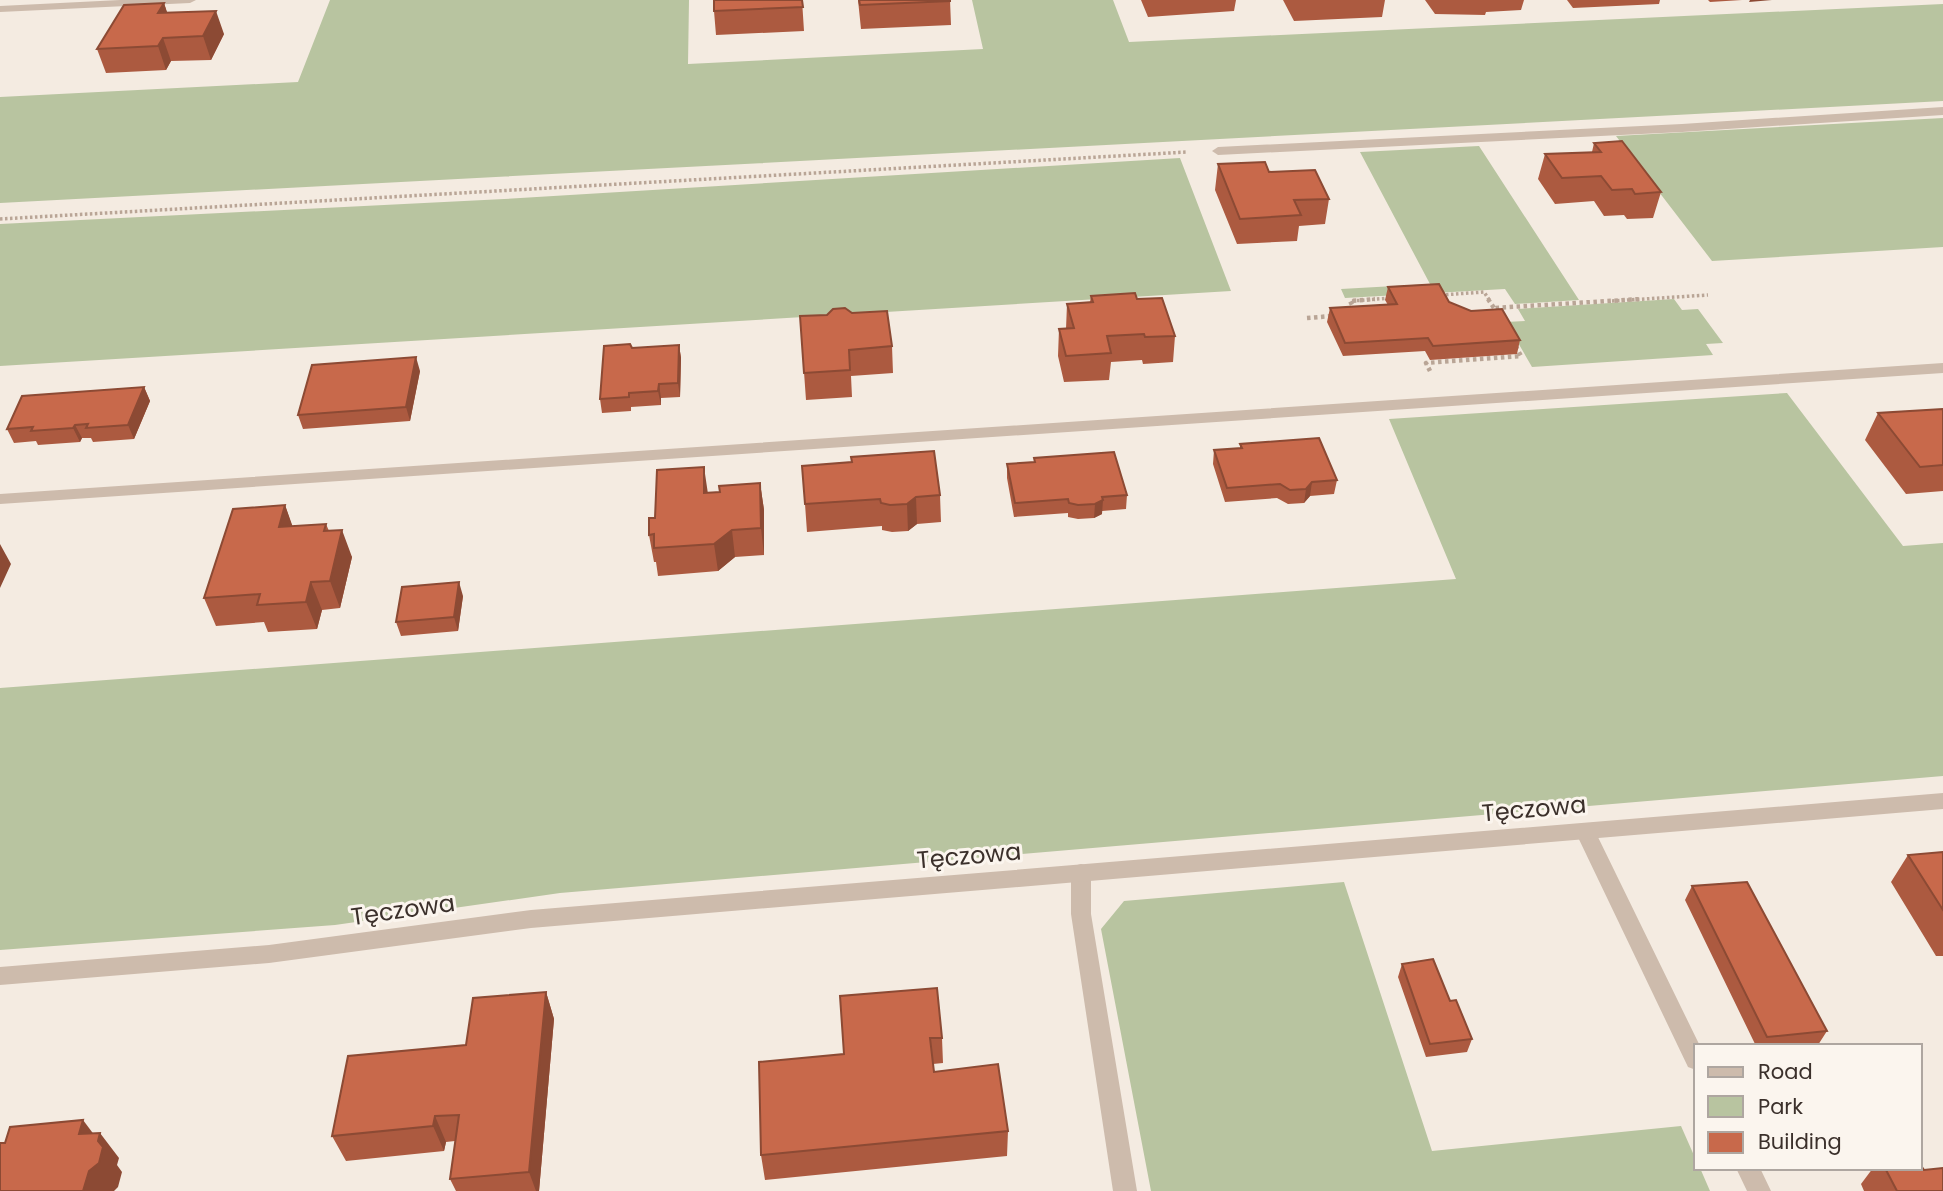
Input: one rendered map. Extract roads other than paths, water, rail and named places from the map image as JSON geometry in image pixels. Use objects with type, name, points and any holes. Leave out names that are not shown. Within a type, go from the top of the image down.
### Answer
[{"type":"street","points":[[0,9],[190,0]]},
{"type":"street","points":[[1218,151],[1682,128],[1943,111]]},
{"type":"street","points":[[0,499],[1943,368]]},
{"type":"street","name":"Tęczowa","points":[[0,976],[269,954],[531,919],[1943,801]]},
{"type":"street","points":[[1585,831],[1694,1056]]},
{"type":"street","points":[[1082,872],[1081,914],[1125,1191]]},
{"type":"street","points":[[1749,1170],[1759,1191]]}]
